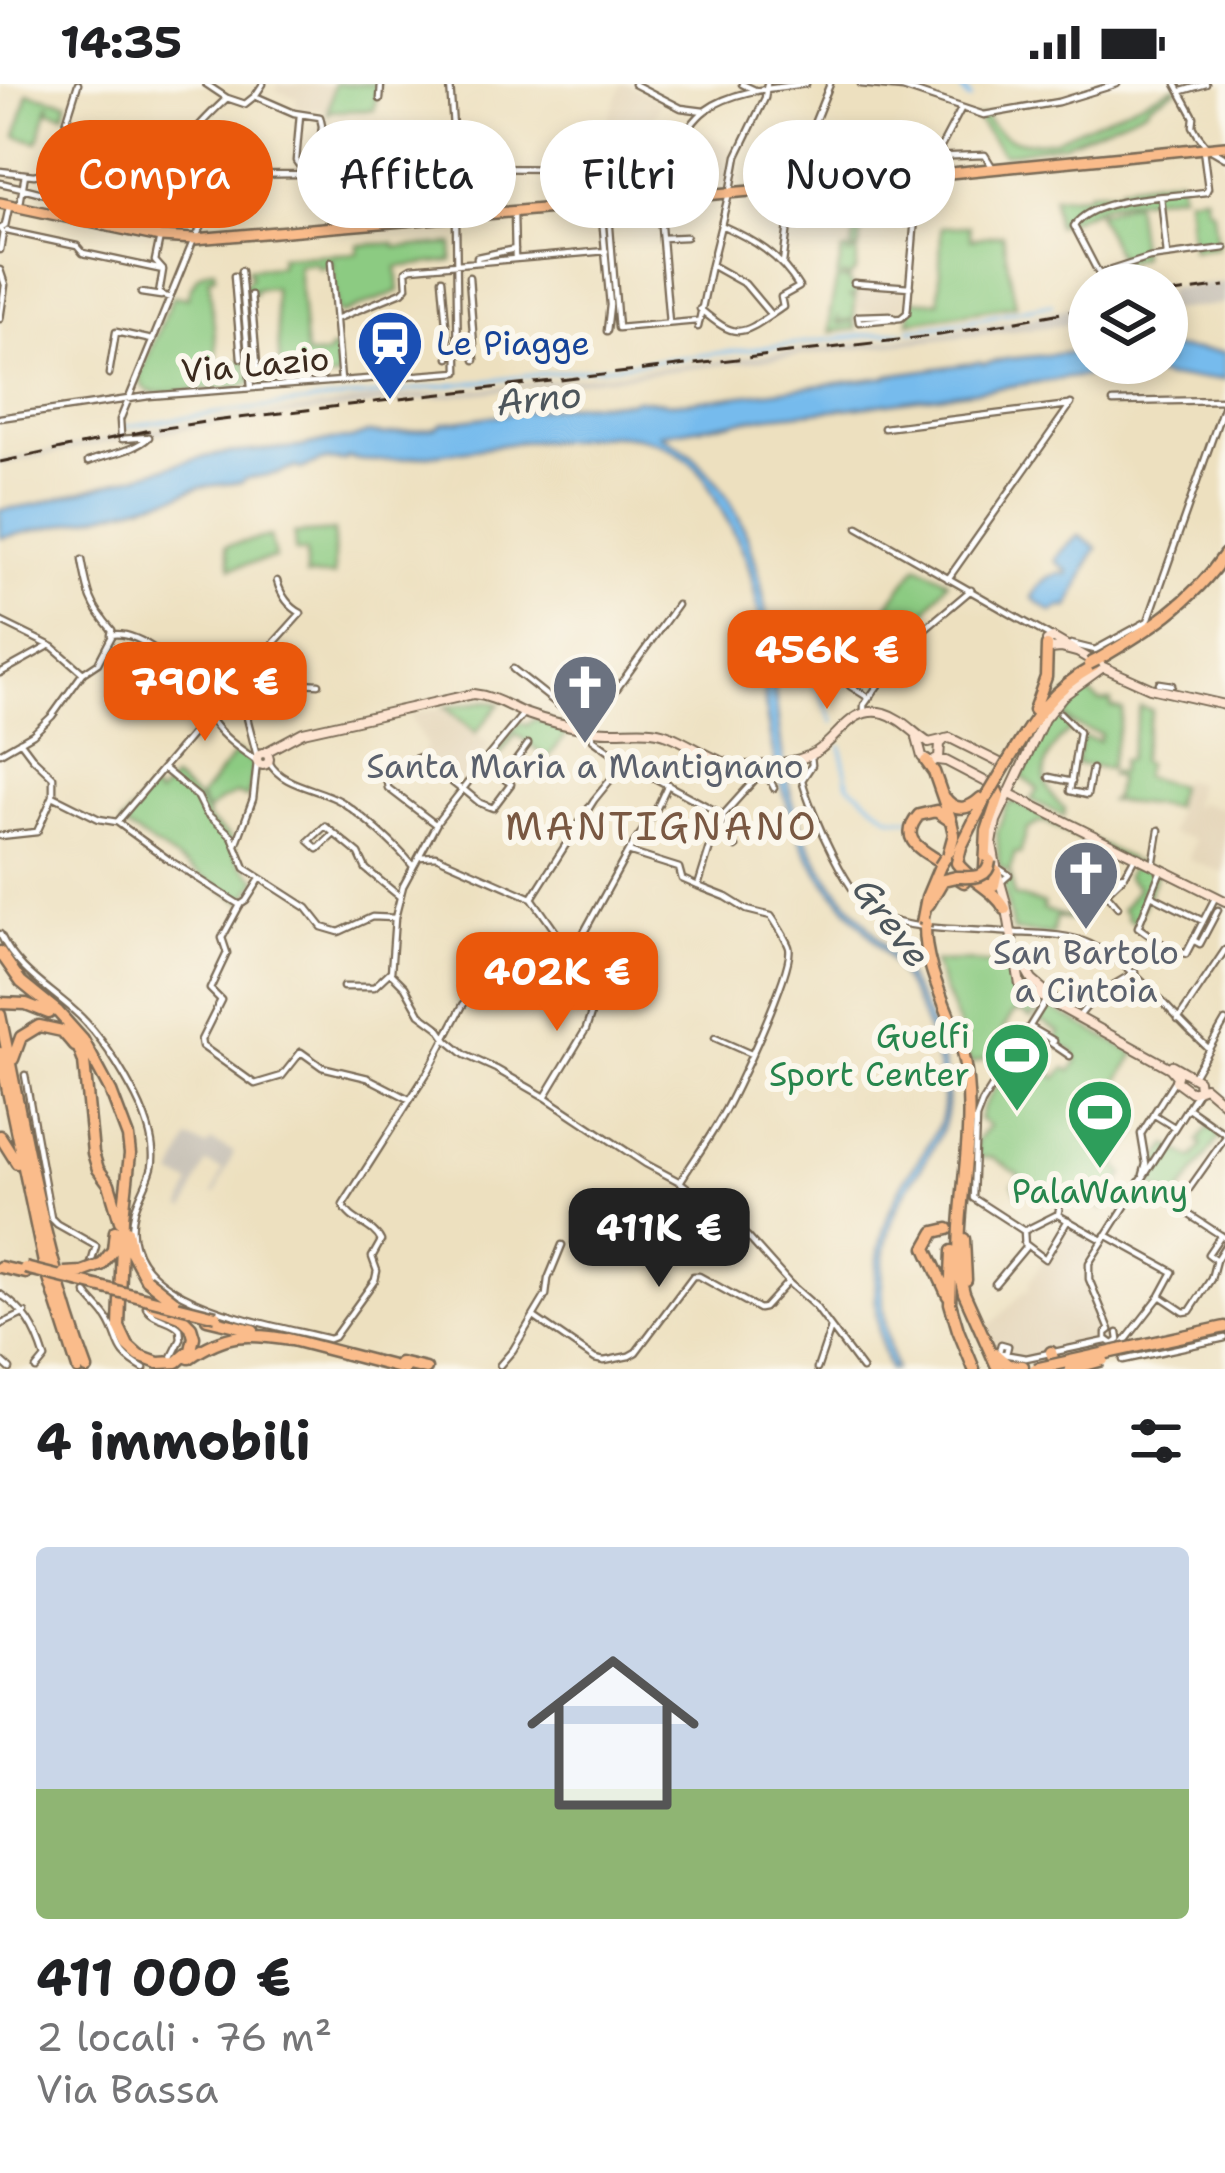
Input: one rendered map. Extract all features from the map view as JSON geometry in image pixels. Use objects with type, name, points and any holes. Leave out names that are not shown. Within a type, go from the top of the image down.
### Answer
[{"type":"highway","points":[[1212,576],[1225,554]]},
{"type":"highway","points":[[1003,764],[1046,702],[1064,685],[1097,668],[1161,621],[1225,564]]},
{"type":"highway","points":[[950,1303],[964,1090],[956,1041],[925,962],[927,896],[958,864],[986,794],[1030,718],[1053,644]]},
{"type":"highway","points":[[1048,664],[1062,676],[1097,668]]},
{"type":"highway","points":[[1030,718],[1060,683],[1097,668]]},
{"type":"highway","points":[[934,755],[954,834],[953,868]]},
{"type":"highway","points":[[986,794],[953,868],[929,904],[924,925],[929,964],[960,1040],[968,1079],[960,1276],[995,1369]]},
{"type":"highway","points":[[943,795],[960,809],[986,794],[999,796],[986,834],[986,865],[980,872],[953,868]]},
{"type":"highway","points":[[951,821],[940,812],[921,814],[912,825],[911,838],[916,846],[998,897],[1006,911]]},
{"type":"highway","points":[[953,868],[993,886],[997,880],[990,821]]},
{"type":"highway","points":[[953,868],[980,876],[996,870]]},
{"type":"highway","points":[[953,868],[1006,911]]},
{"type":"highway","points":[[0,952],[21,982],[83,1040],[121,1114],[130,1154],[118,1308],[122,1336],[151,1362],[177,1362],[193,1344],[191,1327],[149,1300]]},
{"type":"highway","points":[[2,1004],[34,1003],[64,1019]]},
{"type":"highway","points":[[2,1004],[33,1006],[58,1019],[79,1046],[93,1153],[120,1228],[116,1319],[126,1347],[144,1361],[165,1366],[184,1362],[228,1337],[294,1338]]},
{"type":"highway","points":[[2,1004],[49,1248],[82,1369]]},
{"type":"highway","points":[[19,1077],[13,1058],[17,1041],[25,1032],[43,1026],[67,1035],[85,1072]]},
{"type":"highway","points":[[0,1053],[52,1293],[82,1369]]},
{"type":"highway","points":[[0,1136],[27,1186]]},
{"type":"highway","points":[[127,1192],[130,1251],[170,1300],[216,1316]]},
{"type":"highway","points":[[26,1271],[91,1271],[110,1256],[115,1243],[113,1198]]},
{"type":"highway","points":[[949,1229],[935,1232],[926,1248],[974,1369]]},
{"type":"highway","points":[[964,1239],[967,1286],[977,1318]]},
{"type":"highway","points":[[0,1264],[216,1316],[404,1369]]},
{"type":"highway","points":[[26,1271],[426,1369]]},
{"type":"highway","points":[[966,1298],[995,1369]]},
{"type":"highway","points":[[1052,1360],[1225,1332]]},
{"type":"highway","points":[[985,1336],[1000,1360],[1029,1368],[1122,1347]]},
{"type":"highway","points":[[964,1347],[964,1369]]},
{"type":"highway","points":[[1072,1369],[1122,1347]]},
{"type":"main road","points":[[955,171],[1225,146]]},
{"type":"main road","points":[[719,191],[743,189]]},
{"type":"main road","points":[[719,192],[730,190]]},
{"type":"main road","points":[[8,203],[160,237],[298,228]]},
{"type":"main road","points":[[8,203],[160,234],[196,237],[297,227]]},
{"type":"street","points":[[67,120],[78,84]]},
{"type":"street","points":[[198,94],[205,84],[244,104],[262,84]]},
{"type":"street","points":[[380,99],[381,84]]},
{"type":"street","points":[[450,84],[452,120]]},
{"type":"street","points":[[634,84],[681,108],[704,111]]},
{"type":"street","points":[[649,92],[655,84]]},
{"type":"street","points":[[742,84],[757,92]]},
{"type":"street","points":[[698,120],[704,111],[742,94],[806,84]]},
{"type":"street","points":[[816,120],[830,84]]},
{"type":"street","points":[[862,84],[897,86],[984,115],[1058,102],[1117,84]]},
{"type":"street","points":[[1206,84],[1178,88],[1205,149],[1207,191],[1107,207],[1077,220],[1075,226],[1099,274],[1143,259],[1225,248]]},
{"type":"street","points":[[607,228],[605,251],[618,328],[698,324],[738,152],[770,87]]},
{"type":"street","points":[[255,96],[321,120]]},
{"type":"street","points":[[205,120],[227,98]]},
{"type":"street","points":[[955,120],[961,109]]},
{"type":"street","points":[[299,120],[300,114]]},
{"type":"street","points":[[1205,149],[1225,158]]},
{"type":"street","points":[[955,156],[1001,154]]},
{"type":"street","points":[[987,155],[993,168]]},
{"type":"street","points":[[0,171],[36,173]]},
{"type":"street","points":[[0,250],[8,203],[23,188],[25,175]]},
{"type":"street","points":[[0,183],[36,191]]},
{"type":"street","points":[[1161,197],[1167,255]]},
{"type":"street","points":[[700,309],[733,332],[784,308],[781,297],[799,287],[783,263],[760,244],[721,225]]},
{"type":"street","points":[[88,462],[138,446],[149,437],[121,433],[129,399],[199,228]]},
{"type":"street","points":[[456,228],[459,337]]},
{"type":"street","points":[[514,228],[515,259]]},
{"type":"street","points":[[607,332],[609,228]]},
{"type":"street","points":[[661,228],[669,323]]},
{"type":"street","points":[[783,263],[788,228]]},
{"type":"street","points":[[896,319],[858,316],[859,322],[896,319],[907,315],[913,228]]},
{"type":"street","points":[[3,230],[163,270]]},
{"type":"street","points":[[662,238],[686,236]]},
{"type":"street","points":[[160,237],[155,261],[163,270],[161,296]]},
{"type":"street","points":[[336,319],[402,292],[409,268],[457,264],[515,249]]},
{"type":"street","points":[[477,259],[605,251]]},
{"type":"street","points":[[331,262],[341,381]]},
{"type":"street","points":[[711,265],[745,284],[771,316]]},
{"type":"street","points":[[0,270],[5,285],[0,319]]},
{"type":"street","points":[[241,271],[251,388]]},
{"type":"street","points":[[234,276],[243,295]]},
{"type":"street","points":[[469,277],[475,360]]},
{"type":"street","points":[[442,279],[449,358]]},
{"type":"street","points":[[854,283],[910,287]]},
{"type":"street","points":[[443,291],[470,289]]},
{"type":"street","points":[[141,293],[170,298]]},
{"type":"street","points":[[445,318],[472,315]]},
{"type":"street","points":[[109,374],[116,332],[153,341]]},
{"type":"street","points":[[447,338],[473,336]]},
{"type":"street","name":"Via Lazio","points":[[0,418],[149,396],[456,372],[460,369],[459,337]]},
{"type":"street","points":[[249,356],[258,376]]},
{"type":"street","points":[[137,379],[149,396]]},
{"type":"street","points":[[1053,644],[1095,650],[1148,621],[1225,401],[1113,402]]},
{"type":"street","points":[[884,428],[1071,404],[948,579]]},
{"type":"street","points":[[858,527],[1097,668],[1150,688],[1174,689],[1225,705]]},
{"type":"street","points":[[82,560],[98,615],[114,633],[165,655],[199,691],[208,715],[227,739],[289,780],[340,801],[412,865]]},
{"type":"street","points":[[240,682],[301,613],[281,593],[277,581]]},
{"type":"street","points":[[864,713],[864,705],[909,642],[970,590]]},
{"type":"street","points":[[590,730],[677,605]]},
{"type":"street","points":[[0,621],[58,651],[83,673]]},
{"type":"street","points":[[0,752],[36,732],[52,716],[83,673],[98,663],[114,633]]},
{"type":"street","points":[[0,673],[50,647]]},
{"type":"street","points":[[1097,668],[1048,713],[993,831],[1012,944],[1021,984],[1188,1078]]},
{"type":"street","points":[[513,669],[561,707]]},
{"type":"street","points":[[199,691],[217,693],[240,682],[319,683]]},
{"type":"street","points":[[236,845],[261,759],[240,682]]},
{"type":"street","points":[[850,686],[869,698]]},
{"type":"street","points":[[261,759],[303,732],[464,695],[492,697],[524,712],[590,730],[658,732],[723,762],[749,765],[811,754],[851,719],[879,712],[914,732],[934,755],[986,794]]},
{"type":"street","points":[[1059,700],[1060,713],[1079,732],[1070,791],[1087,795],[1092,769]]},
{"type":"street","points":[[343,987],[374,987],[390,972],[399,896],[412,865],[436,825],[524,712]]},
{"type":"street","points":[[1048,713],[1060,713]]},
{"type":"street","points":[[117,822],[208,715]]},
{"type":"street","points":[[590,730],[594,740],[625,762],[723,815]]},
{"type":"street","points":[[934,755],[946,738],[952,738],[1003,764],[1020,800]]},
{"type":"street","points":[[0,836],[37,832],[53,796],[53,777],[20,741]]},
{"type":"street","points":[[502,778],[528,744]]},
{"type":"street","points":[[811,754],[813,763],[803,784],[822,835],[841,870],[875,914],[924,925],[1087,942],[1135,972],[1208,1048]]},
{"type":"street","points":[[436,825],[388,788],[386,771],[420,757],[493,808],[511,784],[483,764]]},
{"type":"street","points":[[532,898],[594,800],[625,762]]},
{"type":"street","points":[[746,787],[749,765]]},
{"type":"street","points":[[163,768],[198,797],[206,813],[232,836],[242,864],[308,908],[320,925],[344,931],[374,916],[395,918]]},
{"type":"street","points":[[698,886],[723,815],[764,773],[774,788]]},
{"type":"street","points":[[1048,777],[1072,782]]},
{"type":"street","points":[[550,976],[568,942],[583,934],[668,784]]},
{"type":"street","points":[[53,796],[99,819],[117,822],[240,905]]},
{"type":"street","points":[[1001,806],[1020,800],[1157,868],[1219,906]]},
{"type":"street","points":[[334,834],[318,849],[309,841],[325,826],[359,854],[369,872],[399,896]]},
{"type":"street","points":[[720,826],[736,847]]},
{"type":"street","points":[[1159,830],[1157,868],[1138,928],[1184,954],[1203,921],[1219,906]]},
{"type":"street","points":[[232,836],[243,831]]},
{"type":"street","points":[[628,852],[679,868],[682,879],[747,910],[771,916],[790,953],[722,1118],[680,1182]]},
{"type":"street","points":[[418,857],[436,856],[532,898],[568,942]]},
{"type":"street","points":[[1105,906],[1116,906],[1106,893],[1135,857]]},
{"type":"street","points":[[1097,873],[1125,875]]},
{"type":"street","points":[[260,878],[222,938],[227,953],[210,989],[220,1000],[200,1040],[202,1046],[255,1084],[282,1076],[301,1052],[322,1066],[368,1078],[410,1099]]},
{"type":"street","points":[[1151,895],[1203,921]]},
{"type":"street","points":[[1193,940],[1200,944],[1219,906]]},
{"type":"street","points":[[0,934],[28,974],[85,1022],[135,1094],[153,1161],[134,1214],[134,1243],[155,1282],[200,1304],[331,1339],[375,1280],[372,1257],[381,1238],[345,1212],[343,1205],[429,1070],[463,1005],[490,971],[550,976],[596,999],[586,1029],[544,1097]]},
{"type":"street","points":[[1012,944],[1031,977],[1051,997],[1223,1102]]},
{"type":"street","points":[[1178,1020],[1225,950]]},
{"type":"street","points":[[390,972],[407,989],[420,1014],[467,1056],[544,1097],[680,1182],[748,1238],[862,1369]]},
{"type":"street","points":[[1080,1015],[1099,990],[1135,972]]},
{"type":"street","points":[[1021,984],[1030,986],[1031,977]]},
{"type":"street","points":[[1090,982],[1099,990]]},
{"type":"street","points":[[1024,1232],[976,1202],[972,1193],[980,1106],[1046,1000]]},
{"type":"street","points":[[1140,1181],[1146,1166],[1141,1135],[1153,1114],[1188,1078],[1225,1021]]},
{"type":"street","points":[[1029,1027],[1070,1056]]},
{"type":"street","points":[[715,1038],[751,1054]]},
{"type":"street","points":[[19,1077],[51,1218],[96,1246],[91,1271]]},
{"type":"street","points":[[1125,1369],[1122,1347],[1088,1273],[1089,1262],[1187,1108],[1188,1078]]},
{"type":"street","points":[[1178,1206],[1225,1136],[1187,1108]]},
{"type":"street","points":[[1153,1114],[1175,1128]]},
{"type":"street","points":[[1145,1156],[1152,1162],[1159,1154]]},
{"type":"street","points":[[1140,1181],[1224,1240]]},
{"type":"street","points":[[1058,1215],[1062,1195]]},
{"type":"street","points":[[1024,1232],[1058,1215]]},
{"type":"street","points":[[1058,1215],[1173,1273],[1122,1347]]},
{"type":"street","points":[[1024,1244],[1045,1259],[1068,1220]]},
{"type":"street","points":[[995,1284],[1025,1248],[1024,1232]]},
{"type":"street","points":[[1216,1260],[1208,1254],[1224,1240]]},
{"type":"street","points":[[1160,1296],[1184,1312],[1191,1310],[1211,1279],[1224,1240]]},
{"type":"street","points":[[500,1365],[546,1295],[562,1245]]},
{"type":"street","points":[[533,1317],[576,1348],[604,1360],[634,1354],[693,1276],[759,1309],[788,1282]]},
{"type":"street","points":[[86,1293],[106,1317],[127,1359],[144,1369]]},
{"type":"street","points":[[0,1294],[33,1325],[45,1354],[36,1369]]},
{"type":"street","points":[[149,1300],[152,1315],[180,1329],[181,1339],[172,1357]]},
{"type":"street","points":[[0,1325],[25,1313]]},
{"type":"street","points":[[817,1369],[831,1328]]},
{"type":"street","points":[[1114,1332],[1106,1335],[1122,1347]]},
{"type":"street","points":[[1006,1354],[1052,1360],[1225,1332]]},
{"type":"street","points":[[0,1360],[10,1369]]},
{"type":"shaded area","points":[[279,84],[334,84],[328,111],[296,108],[297,98],[276,91]]},
{"type":"shaded area","points":[[622,84],[661,102],[653,120],[608,120]]},
{"type":"shaded area","points":[[719,141],[738,150],[730,185],[719,186]]},
{"type":"shaded area","points":[[1225,282],[1225,304],[1188,308],[1188,286]]},
{"type":"shaded area","points":[[858,284],[907,288],[906,307],[856,310]]},
{"type":"shaded area","points":[[1068,308],[1068,324],[219,424],[0,465],[0,461],[162,427],[1013,321]]},
{"type":"shaded area","points":[[445,707],[490,745],[459,786],[422,753],[427,746],[409,714]]},
{"type":"shaded area","points":[[1181,779],[1197,783],[1192,807],[1196,802],[1225,809],[1225,873],[1189,860],[1194,839],[1170,834]]},
{"type":"shaded area","points":[[189,1139],[207,1147],[211,1141],[234,1152],[216,1194],[223,1170],[206,1163],[186,1209],[182,1207],[191,1184],[173,1176]]},
{"type":"shaded area","points":[[1065,1223],[1095,1241],[1083,1275],[1104,1330],[1102,1347],[1012,1363],[997,1354],[986,1330],[1028,1292]]},
{"type":"green space","points":[[334,84],[378,84],[374,110],[328,114]]},
{"type":"green space","points":[[1176,86],[1148,108],[1064,144],[1003,154],[976,118],[985,116],[1015,140],[1054,140]]},
{"type":"green space","points":[[28,93],[67,102],[64,114],[49,111],[49,103],[44,120],[36,120],[36,141],[16,136]]},
{"type":"green space","points":[[1179,177],[1181,193],[1107,204],[1056,226],[1053,197]]},
{"type":"green space","points":[[1205,195],[1206,206],[1213,211],[1217,247],[1192,250],[1187,197]]},
{"type":"green space","points":[[1134,202],[1141,257],[1121,263],[1097,213]]},
{"type":"green space","points":[[969,226],[971,239],[1002,234],[1016,305],[909,322],[912,300],[939,302],[941,228]]},
{"type":"green space","points":[[855,229],[861,230],[860,247],[847,256],[858,250],[856,271],[841,279],[856,288],[855,296],[848,296],[855,297],[854,319],[837,321],[839,324],[854,321],[856,329],[830,332],[842,252],[852,249]]},
{"type":"green space","points":[[394,243],[395,247],[453,244],[452,261],[397,267],[399,291],[342,314],[337,311],[332,261],[328,267],[298,265],[306,355],[326,355],[336,349],[336,378],[255,386],[253,381],[245,386],[158,393],[142,386],[140,376],[173,296],[187,298],[204,272],[214,269],[215,276],[209,278],[218,366],[237,366],[246,356],[248,376],[281,378],[274,288],[247,294],[245,283],[251,277],[247,269],[280,266],[280,257],[358,253],[358,245]]},
{"type":"green space","points":[[334,531],[334,576],[306,576],[306,552],[295,552],[294,534]]},
{"type":"green space","points":[[270,536],[275,558],[231,568],[226,546]]},
{"type":"green space","points":[[918,565],[948,581],[915,627],[887,606]]},
{"type":"green space","points":[[1082,687],[1100,702],[1111,701],[1111,707],[1123,710],[1109,769],[1076,764],[1082,737],[1099,741],[1101,734],[1075,725],[1063,710],[1061,703]]},
{"type":"green space","points":[[487,701],[500,704],[476,733],[445,707]]},
{"type":"green space","points":[[1140,707],[1152,710],[1140,762],[1146,764],[1143,777],[1178,786],[1173,807],[1110,801],[1118,777],[1110,775],[1120,772],[1122,760],[1128,760]]},
{"type":"green space","points":[[1050,715],[1058,715],[1072,728],[1054,747],[1045,767],[1048,788],[1065,809],[1064,816],[1031,800],[1038,789],[1021,776]]},
{"type":"green space","points":[[534,719],[571,729],[548,758],[516,734],[491,766],[487,763],[519,723],[528,725]]},
{"type":"green space","points":[[237,751],[254,764],[248,798],[236,794],[207,812],[200,797]]},
{"type":"green space","points":[[173,779],[197,799],[206,819],[230,837],[239,863],[258,880],[243,902],[121,824],[151,789],[158,796]]},
{"type":"green space","points":[[1015,802],[1130,859],[1129,864],[1040,822],[1027,830],[1009,873],[999,866],[997,832],[1007,805]]},
{"type":"green space","points":[[1135,861],[1157,873],[1136,923],[1122,909],[1138,887],[1126,877]]},
{"type":"green space","points":[[1011,876],[1014,896],[1044,904],[1043,910],[1071,920],[1056,917],[1052,935],[1013,931],[1003,883]]},
{"type":"green space","points":[[1006,934],[1016,984],[1042,1001],[1031,1018],[1016,1009],[986,1058],[970,1064],[934,962],[997,966]]},
{"type":"green space","points":[[1046,1005],[1135,1054],[1102,1107],[1138,1133],[1115,1163],[1124,1175],[1103,1210],[1075,1194],[1051,1194],[1032,1182],[1027,1193],[1020,1194],[1027,1179],[1019,1181],[1017,1192],[1013,1184],[1020,1175],[994,1158],[976,1157],[977,1140],[989,1126],[979,1119],[982,1109],[1020,1047],[1026,1051],[1011,1070],[1021,1076],[1035,1061],[1056,1078],[1065,1068],[1071,1071],[1078,1060],[1075,1052],[1055,1041],[1060,1032],[1040,1020],[1033,1026]]},
{"type":"green space","points":[[1209,1126],[1221,1135],[1176,1199],[1145,1181],[1168,1145],[1193,1159]]},
{"type":"water","points":[[1188,349],[1225,352],[1225,379],[1188,378]]},
{"type":"water","points":[[1068,353],[1068,378],[660,434],[697,460],[730,500],[750,545],[763,594],[781,747],[809,844],[834,886],[906,977],[933,1029],[944,1066],[945,1119],[934,1147],[901,1200],[883,1262],[883,1306],[895,1369],[889,1369],[878,1323],[879,1250],[893,1204],[942,1113],[938,1066],[928,1031],[904,982],[825,882],[798,834],[769,729],[762,629],[748,565],[704,476],[690,462],[659,443],[607,435],[385,460],[325,460],[0,538],[0,510],[38,504],[199,458],[578,404],[695,401]]},
{"type":"water","points":[[1078,535],[1097,548],[1069,607],[1052,612],[1032,598],[1046,579],[1068,574],[1055,561]]},
{"type":"waterway","points":[[959,84],[969,98]]},
{"type":"waterway","points":[[909,330],[1052,304]]},
{"type":"waterway","name":"Arno","points":[[122,427],[903,331]]},
{"type":"waterway","points":[[765,624],[782,634],[833,722]]},
{"type":"waterway","points":[[841,746],[848,784],[890,817],[909,819]]},
{"type":"railway","points":[[1188,291],[1225,286]]},
{"type":"railway","points":[[0,462],[205,422],[940,335],[1068,312]]},
{"type":"place","name":"Le Piagge","points":[[390,402]]},
{"type":"place","name":"Santa Maria a Mantignano","points":[[585,746]]},
{"type":"place","name":"San Bartolo a Cintoia","points":[[1086,932]]},
{"type":"place","name":"Guelfi Sport Center","points":[[1017,1114]]},
{"type":"place","name":"PalaWanny","points":[[1100,1171]]},
{"type":"district","name":"MANTIGNANO","points":[[662,826]]},
{"type":"water label","name":"Greve","points":[[892,922]]}]
